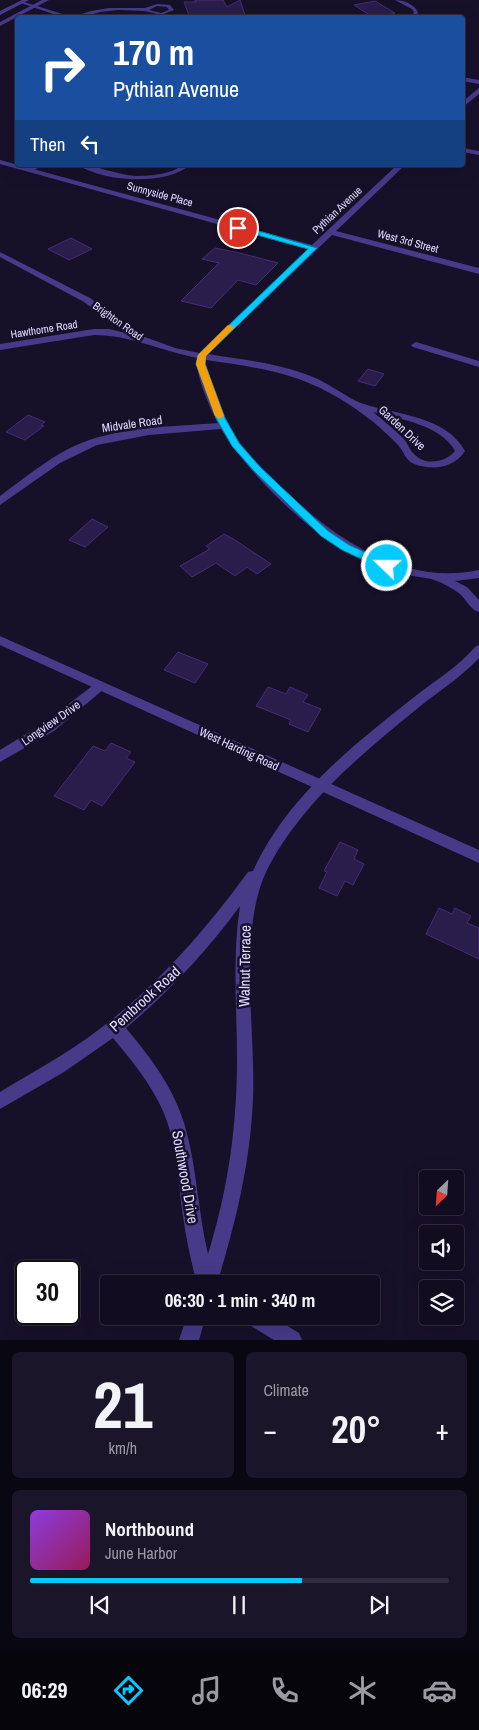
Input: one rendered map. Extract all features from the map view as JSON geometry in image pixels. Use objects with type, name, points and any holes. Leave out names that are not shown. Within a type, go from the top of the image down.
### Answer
[{"type":"street","points":[[18,15],[46,0]]},
{"type":"street","points":[[0,13],[24,1]]},
{"type":"street","points":[[0,24],[15,16]]},
{"type":"street","points":[[465,80],[479,82]]},
{"type":"street","points":[[465,103],[479,90]]},
{"type":"street","points":[[465,151],[479,153]]},
{"type":"street","name":"Sunnyside Place","points":[[0,162],[15,166]]},
{"type":"street","name":"Sunnyside Place","points":[[19,167],[313,248]]},
{"type":"street","name":"Pythian Avenue","points":[[202,355],[399,167]]},
{"type":"street","name":"West 3rd Street","points":[[330,232],[479,271]]},
{"type":"street","name":"Brighton Road","points":[[0,254],[89,301],[138,337],[150,342],[202,355]]},
{"type":"street","name":"Hawthorne Road","points":[[0,347],[94,332],[110,332],[150,342]]},
{"type":"street","points":[[416,345],[479,364]]},
{"type":"street","points":[[202,355],[201,364],[224,426],[236,444],[257,469],[324,533],[346,548],[373,561],[406,571],[456,577],[479,574]]},
{"type":"street","name":"Garden Drive","points":[[202,355],[243,360],[286,369],[329,387],[358,406],[404,445],[413,459],[427,464],[442,464],[451,461],[460,451],[459,445],[450,436],[439,430],[388,413],[358,406]]},
{"type":"street","name":"Midvale Road","points":[[0,501],[57,460],[93,442],[112,437],[224,426]]},
{"type":"street","points":[[436,576],[463,590],[479,608]]},
{"type":"street","name":"West Harding Road","points":[[0,640],[479,857]]},
{"type":"street","name":"Walnut Terrace","points":[[210,1275],[233,1199],[242,1140],[246,1075],[244,933],[247,909],[262,865],[318,785],[340,764],[479,650]]},
{"type":"street","name":"Longview Drive","points":[[0,757],[49,727],[100,686]]},
{"type":"street","name":"Pembrook Road","points":[[0,1101],[69,1060],[115,1028],[184,964],[225,917],[262,865]]},
{"type":"street","name":"Southwood Drive","points":[[115,1028],[142,1060],[165,1096],[176,1125],[186,1170],[196,1243],[205,1275]]},
{"type":"street","points":[[189,1340],[194,1325]]},
{"type":"street","points":[[268,1325],[292,1340]]},
{"type":"lane","points":[[146,10],[166,0]]},
{"type":"lane","points":[[397,0],[414,8],[415,15]]},
{"type":"lane","points":[[24,1],[64,15]]},
{"type":"lane","points":[[79,15],[88,11],[130,8],[146,10],[152,14],[165,14],[172,9],[157,5]]},
{"type":"lane","points":[[31,170],[36,167]]},
{"type":"lane","points":[[87,167],[110,174],[145,178],[175,173],[184,167]]},
{"type":"building","points":[[195,0],[223,0],[227,7],[240,0],[245,15],[189,15],[184,2],[196,2]]},
{"type":"building","points":[[375,1],[395,13],[369,15],[354,5]]},
{"type":"building","points":[[71,238],[92,249],[69,260],[48,249]]},
{"type":"building","points":[[215,248],[278,263],[256,285],[238,280],[211,308],[181,301],[219,263],[202,259]]},
{"type":"building","points":[[368,369],[384,374],[375,386],[358,381]]},
{"type":"building","points":[[28,415],[45,422],[41,425],[44,426],[25,440],[6,432]]},
{"type":"building","points":[[92,519],[108,527],[85,547],[69,540]]},
{"type":"building","points":[[224,534],[271,564],[257,574],[247,567],[235,576],[216,563],[192,577],[180,566],[210,549],[206,546]]},
{"type":"building","points":[[178,652],[208,664],[195,683],[164,670]]},
{"type":"building","points":[[268,687],[286,694],[290,687],[308,695],[303,702],[321,709],[308,732],[289,724],[291,720],[256,706]]},
{"type":"building","points":[[111,743],[131,752],[126,758],[135,762],[102,806],[91,800],[84,810],[54,796],[93,746],[105,751]]},
{"type":"building","points":[[340,842],[358,850],[354,859],[364,864],[353,885],[345,881],[337,896],[319,888],[327,872],[324,871]]},
{"type":"building","points":[[439,908],[452,914],[455,908],[471,916],[467,923],[479,928],[479,959],[426,934]]},
{"type":"slow traffic","points":[[220,416],[201,360],[202,355],[231,327]]},
{"type":"route","points":[[238,228],[313,248],[202,355],[201,364],[220,418],[236,444],[257,469],[324,533],[346,548],[387,566]]}]
